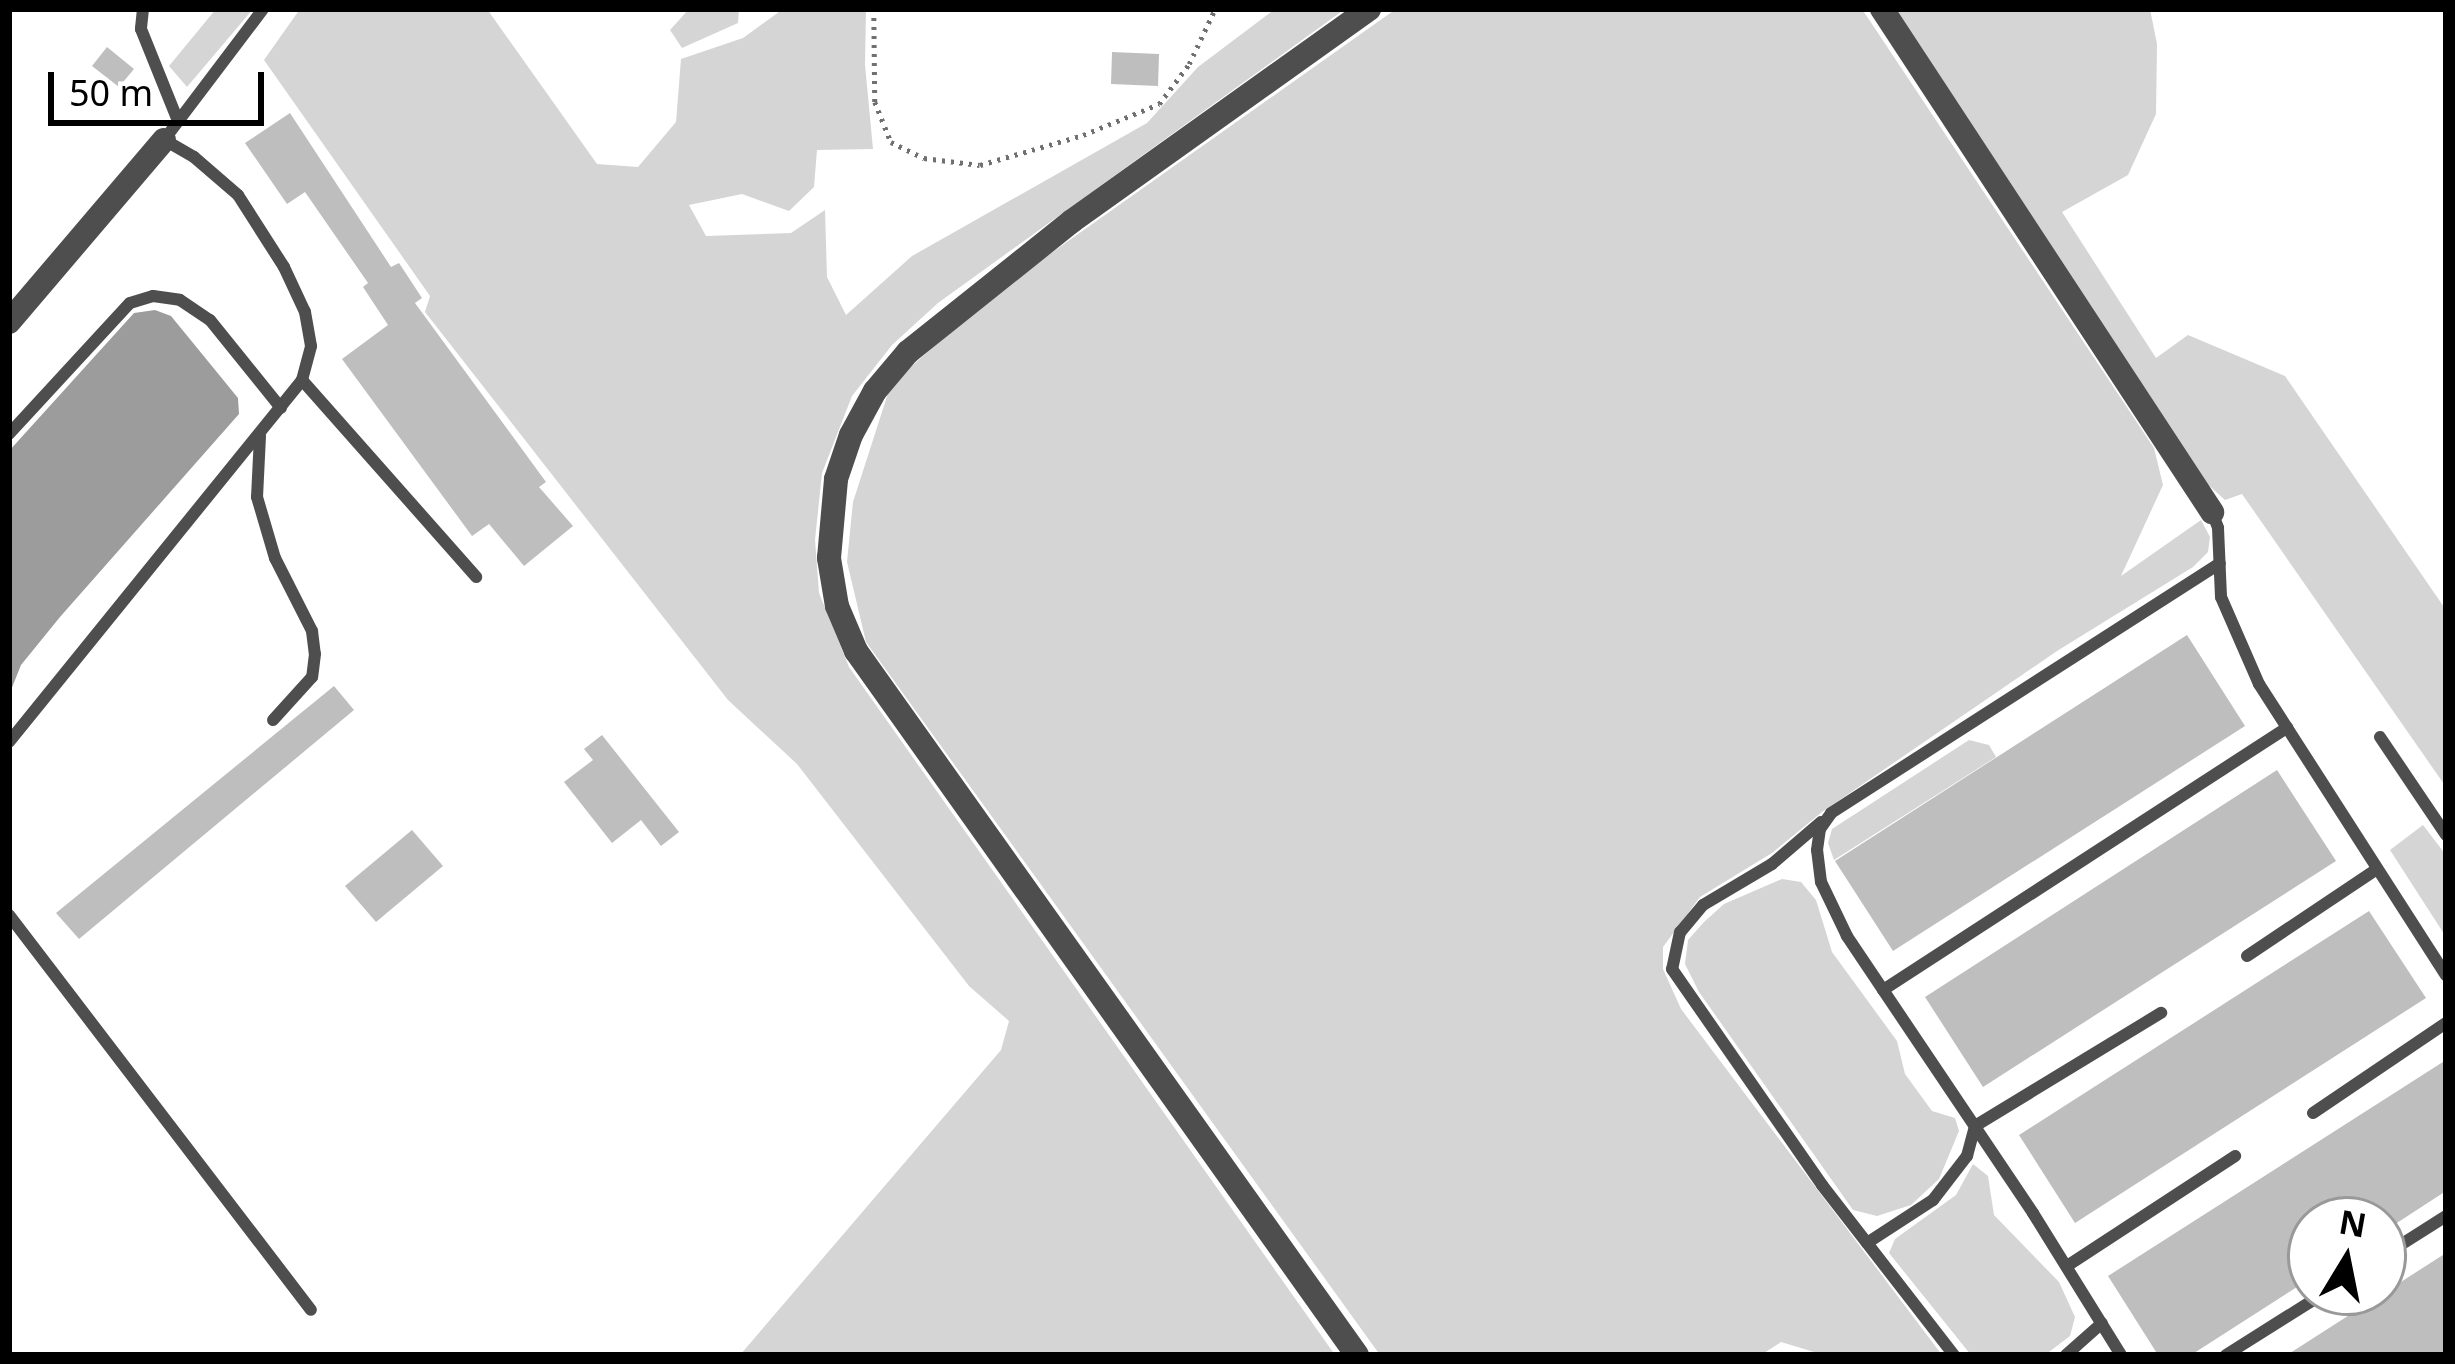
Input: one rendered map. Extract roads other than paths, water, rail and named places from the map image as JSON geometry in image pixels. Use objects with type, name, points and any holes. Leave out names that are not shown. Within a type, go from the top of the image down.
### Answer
[{"type":"street","points":[[1357,1355],[856,651],[837,606],[829,558],[836,478],[851,435],[875,391],[908,352],[1072,221],[1369,9]]},
{"type":"street","points":[[1882,9],[2212,512]]},
{"type":"street","points":[[9,322],[171,130]]},
{"type":"lane","points":[[9,742],[281,408],[302,380],[311,346],[305,312],[284,267],[238,196],[171,130],[131,9]]},
{"type":"lane","points":[[141,29],[143,9]]},
{"type":"lane","points":[[171,130],[263,9]]},
{"type":"lane","points":[[9,434],[130,303],[153,296],[179,300],[210,320],[281,408]]},
{"type":"lane","points":[[302,380],[476,577]]},
{"type":"lane","points":[[260,434],[256,496],[275,558],[312,631],[315,654],[312,676],[273,720]]},
{"type":"lane","points":[[2212,512],[2221,597],[2260,684],[2446,975]]},
{"type":"lane","points":[[1954,1355],[1677,985],[1672,969],[1680,932],[1702,904],[1772,864],[1831,813],[2220,562]]},
{"type":"lane","points":[[1883,990],[2288,728]]},
{"type":"lane","points":[[2380,737],[2446,835]]},
{"type":"lane","points":[[1831,813],[1817,850],[1821,882],[1846,936],[2121,1355]]},
{"type":"lane","points":[[2247,956],[2377,868]]},
{"type":"lane","points":[[9,915],[311,1310]]},
{"type":"lane","points":[[1867,1243],[1933,1200],[1966,1156],[1975,1126],[2161,1013]]},
{"type":"lane","points":[[2313,1113],[2446,1023]]},
{"type":"lane","points":[[2067,1267],[2235,1156]]},
{"type":"lane","points":[[2407,1241],[2446,1216]]},
{"type":"lane","points":[[2226,1355],[2288,1316]]},
{"type":"lane","points":[[2066,1355],[2102,1323]]}]
